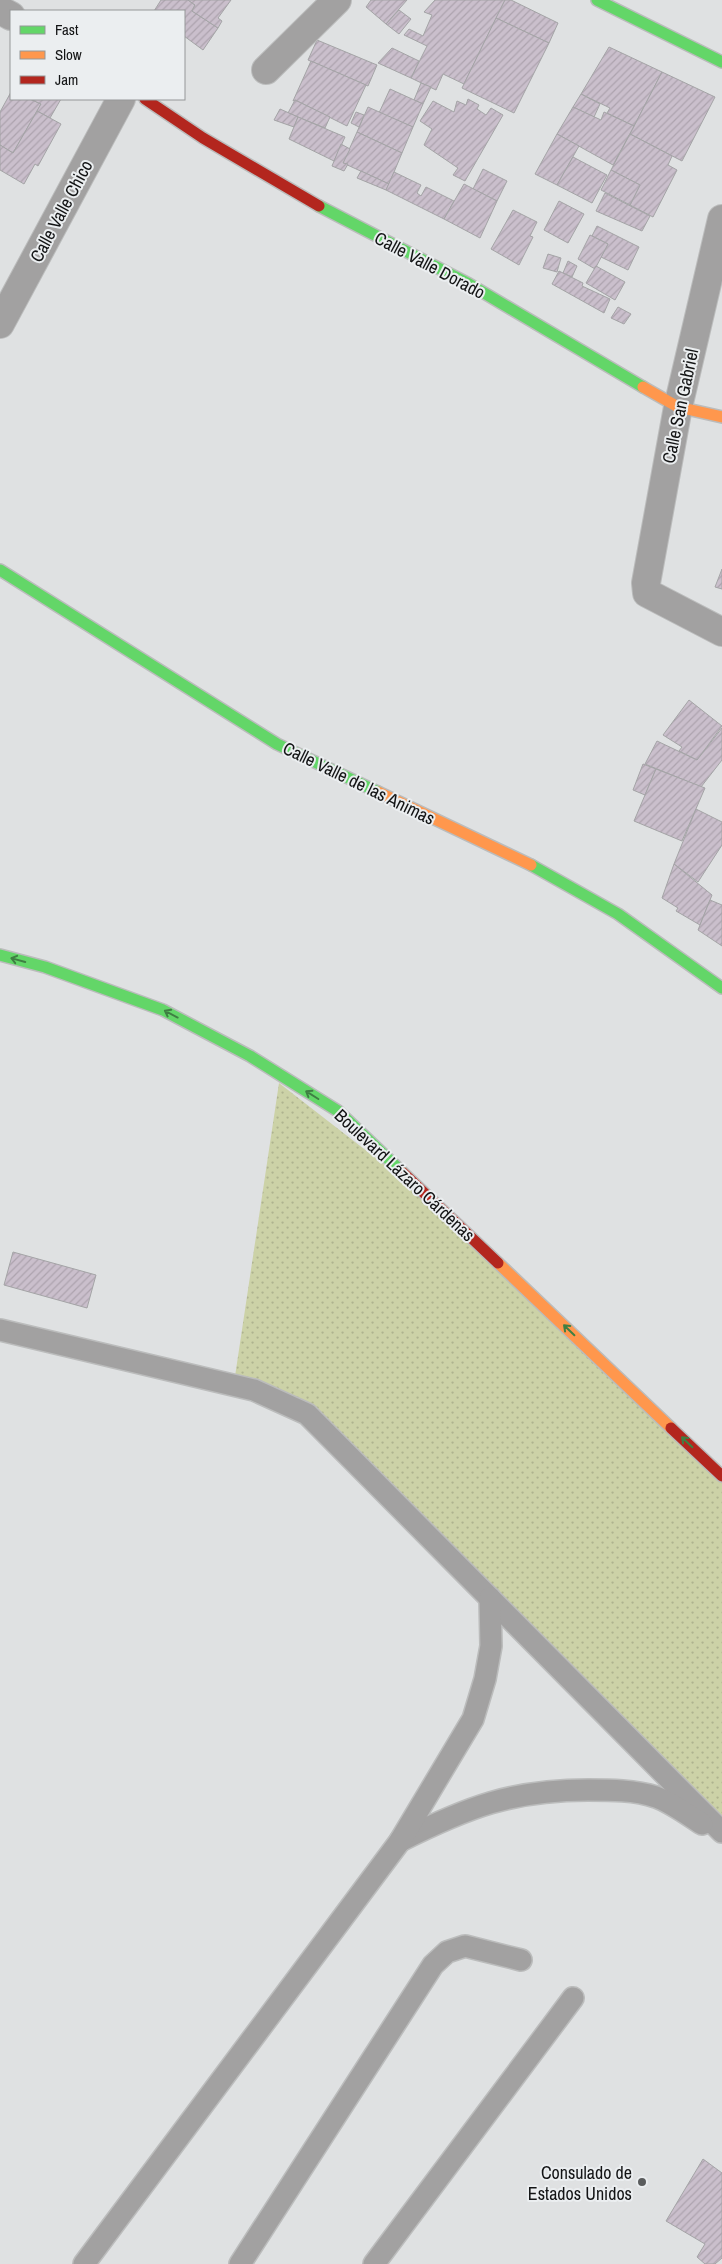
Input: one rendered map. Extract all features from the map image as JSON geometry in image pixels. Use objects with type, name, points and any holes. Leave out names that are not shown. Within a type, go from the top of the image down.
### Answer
[{"type":"main road","points":[[596,0],[722,62]]},
{"type":"main road","name":"Calle Valle Dorado","points":[[146,100],[203,138],[291,191],[469,284],[591,358],[678,407],[722,417]]},
{"type":"main road","name":"Calle Valle de las Animas","points":[[0,570],[277,744],[528,864],[618,914],[722,988]]},
{"type":"main road","name":"Boulevard Lázaro Cárdenas","points":[[0,955],[46,967],[164,1010],[250,1056],[338,1111],[722,1476]]},
{"type":"street","points":[[266,70],[337,0]]},
{"type":"street","name":"Calle Valle Chico","points":[[0,324],[121,100]]},
{"type":"street","name":"Calle San Gabriel","points":[[722,219],[678,407],[646,583],[647,593],[722,632]]},
{"type":"lane","points":[[0,1330],[254,1390],[278,1399],[307,1414],[722,1834]]},
{"type":"lane","points":[[84,2264],[400,1841],[473,1719],[485,1679],[491,1646],[490,1598]]},
{"type":"lane","points":[[400,1841],[446,1818],[510,1796],[553,1790],[615,1790],[656,1797],[722,1834]]},
{"type":"lane","points":[[242,2263],[433,1965],[448,1952],[465,1946],[521,1960]]},
{"type":"lane","points":[[374,2264],[573,1998]]},
{"type":"green space","points":[[279,1083],[404,1180],[722,1481],[722,1835],[330,1440],[234,1383]]},
{"type":"building","points":[[161,0],[188,0],[195,5],[192,11],[218,28],[203,50],[185,37],[185,10],[155,10]]},
{"type":"building","points":[[188,0],[231,0],[218,18],[222,21],[218,28],[192,11],[195,5]]},
{"type":"building","points":[[371,0],[407,0],[386,24],[366,7]]},
{"type":"building","points":[[435,0],[505,0],[464,84],[443,74],[436,90],[411,78],[427,46],[404,35],[409,29],[423,36],[432,15],[424,12]]},
{"type":"building","points":[[505,0],[511,0],[558,23],[549,43],[496,18]]},
{"type":"building","points":[[399,10],[411,19],[399,34],[386,24]]},
{"type":"building","points":[[496,18],[549,43],[514,113],[462,88]]},
{"type":"building","points":[[317,40],[377,65],[368,86],[308,60]]},
{"type":"building","points":[[609,47],[662,72],[634,126],[607,113],[610,108],[581,94]]},
{"type":"building","points":[[392,48],[419,61],[411,78],[378,63]]},
{"type":"building","points":[[311,61],[366,85],[347,126],[295,100],[293,101]]},
{"type":"building","points":[[662,72],[715,97],[682,161],[630,134]]},
{"type":"building","points":[[421,83],[431,87],[423,104],[414,100]]},
{"type":"building","points":[[390,89],[423,104],[413,127],[379,113]]},
{"type":"building","points":[[10,94],[10,100],[32,100],[41,104],[13,153],[0,145],[0,112]]},
{"type":"building","points":[[581,94],[600,104],[594,117],[573,107]]},
{"type":"building","points":[[468,99],[479,105],[477,109],[486,115],[491,108],[503,115],[465,181],[453,175],[458,168],[424,145],[432,129],[420,121],[433,101],[454,112],[457,101],[466,105]]},
{"type":"building","points":[[32,100],[60,100],[50,118],[37,111],[41,104]]},
{"type":"building","points":[[295,100],[330,117],[325,128],[288,113]]},
{"type":"building","points":[[368,107],[413,127],[402,153],[357,132]]},
{"type":"building","points":[[573,107],[601,120],[604,112],[634,126],[613,165],[557,134]]},
{"type":"building","points":[[280,109],[298,117],[294,127],[274,120]]},
{"type":"building","points":[[37,111],[61,124],[38,166],[35,164],[24,184],[0,170],[0,145],[13,153]]},
{"type":"building","points":[[356,112],[364,115],[359,127],[351,123]]},
{"type":"building","points":[[298,117],[345,137],[334,161],[289,139]]},
{"type":"building","points":[[357,132],[402,153],[389,184],[343,163]]},
{"type":"building","points":[[557,134],[579,146],[557,185],[535,174]]},
{"type":"building","points":[[630,134],[672,156],[668,165],[677,170],[653,217],[630,205],[640,185],[611,170]]},
{"type":"building","points":[[341,144],[350,149],[343,163],[348,164],[344,171],[332,166]]},
{"type":"building","points":[[573,157],[607,175],[592,203],[557,185]]},
{"type":"building","points":[[483,169],[507,181],[497,201],[473,189]]},
{"type":"building","points":[[611,170],[640,185],[630,205],[601,190]]},
{"type":"building","points":[[361,171],[389,184],[386,190],[357,178]]},
{"type":"building","points":[[394,172],[421,185],[417,193],[421,196],[426,187],[454,201],[444,219],[386,190]]},
{"type":"building","points":[[464,184],[497,201],[480,238],[444,219]]},
{"type":"building","points":[[605,193],[650,216],[642,231],[596,211]]},
{"type":"building","points":[[559,201],[584,214],[568,243],[544,230]]},
{"type":"building","points":[[513,210],[537,222],[530,236],[533,237],[519,265],[491,249]]},
{"type":"building","points":[[597,226],[639,247],[628,270],[601,257],[608,244],[592,236]]},
{"type":"building","points":[[590,235],[608,244],[595,269],[578,259]]},
{"type":"building","points":[[548,254],[561,258],[557,272],[543,268]]},
{"type":"building","points":[[568,261],[577,266],[572,277],[563,273]]},
{"type":"building","points":[[596,266],[625,282],[615,300],[586,283]]},
{"type":"building","points":[[559,271],[583,283],[582,286],[610,299],[604,313],[552,284]]},
{"type":"building","points":[[618,307],[631,314],[624,324],[611,318]]},
{"type":"building","points":[[722,569],[722,589],[715,587]]},
{"type":"building","points":[[689,700],[722,726],[697,760],[679,751],[682,747],[663,735]]},
{"type":"building","points":[[722,728],[722,760],[701,787],[645,764],[657,741],[697,760]]},
{"type":"building","points":[[643,764],[656,769],[645,795],[633,790]]},
{"type":"building","points":[[656,769],[705,788],[682,841],[634,821]]},
{"type":"building","points":[[696,809],[722,822],[722,845],[698,882],[674,864]]},
{"type":"building","points":[[674,864],[712,895],[700,925],[676,911],[678,908],[662,898]]},
{"type":"building","points":[[710,900],[722,905],[722,946],[698,930]]},
{"type":"building","points":[[13,1252],[96,1275],[87,1308],[4,1285]]},
{"type":"building","points":[[703,2159],[722,2173],[722,2258],[715,2264],[705,2264],[697,2257],[705,2244],[666,2221]]},
{"type":"traffic: fast","points":[[597,0],[722,62]]},
{"type":"traffic: fast","points":[[319,206],[469,284],[643,387]]},
{"type":"traffic: fast","points":[[0,570],[277,744],[378,792]]},
{"type":"traffic: fast","points":[[531,865],[618,914],[722,988]]},
{"type":"traffic: fast","points":[[0,955],[45,967],[163,1010],[250,1056],[338,1111],[402,1172]]},
{"type":"traffic: slow","points":[[643,387],[678,407],[722,417]]},
{"type":"traffic: slow","points":[[378,792],[531,865]]},
{"type":"traffic: slow","points":[[498,1263],[671,1428]]},
{"type":"traffic: jam","points":[[146,100],[203,138],[319,206]]},
{"type":"traffic: jam","points":[[402,1172],[498,1263]]},
{"type":"traffic: jam","points":[[671,1428],[722,1476]]},
{"type":"place","name":"Consulado de Estados Unidos","points":[[642,2182]]}]
